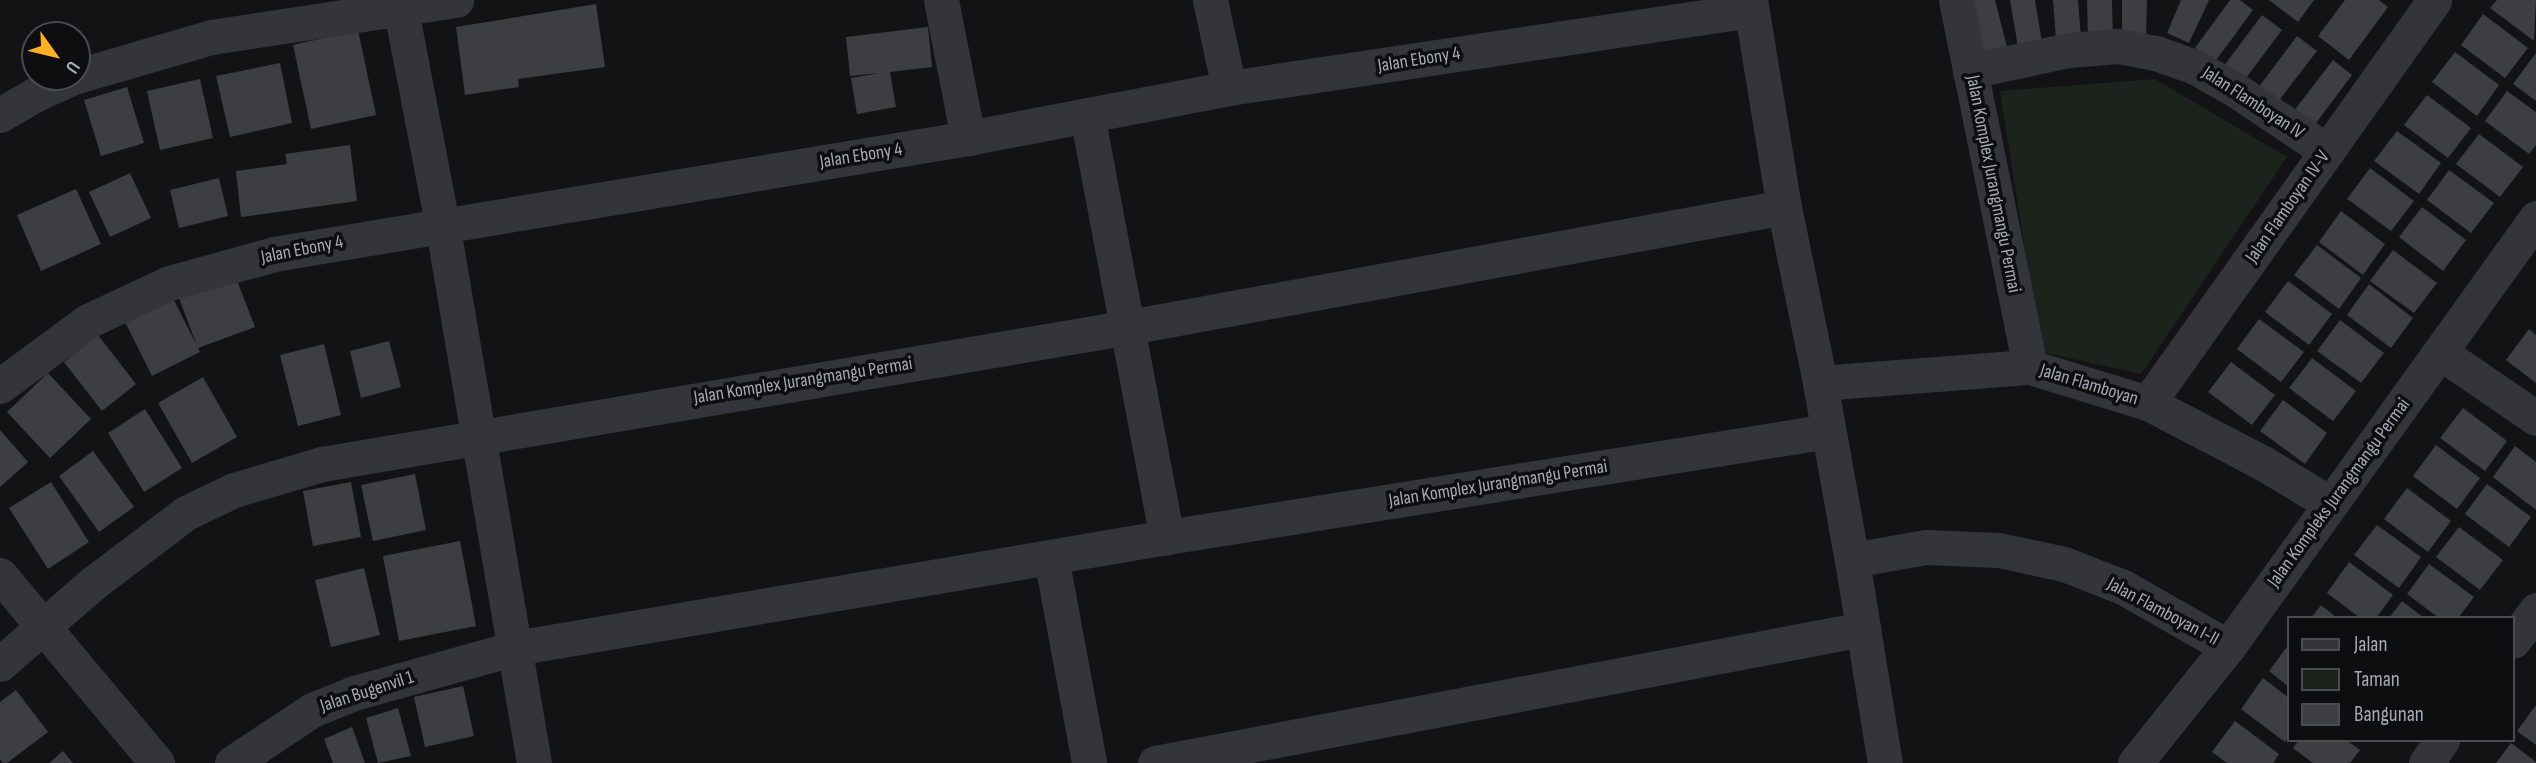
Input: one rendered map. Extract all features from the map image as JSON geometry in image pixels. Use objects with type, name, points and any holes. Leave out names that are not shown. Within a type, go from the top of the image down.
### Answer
[{"type":"street","points":[[91,72],[211,37],[399,5],[456,0]]},
{"type":"street","points":[[941,0],[968,138]]},
{"type":"street","points":[[1210,0],[1229,88]]},
{"type":"street","name":"Jalan Komplex Jurangmangu Permai","points":[[1956,0],[2030,368]]},
{"type":"street","name":"Jalan Flamboyan IV-V","points":[[2148,403],[2327,152],[2424,3]]},
{"type":"street","points":[[399,5],[442,223],[534,763]]},
{"type":"street","points":[[1751,5],[1784,207],[1852,560],[1885,763]]},
{"type":"street","name":"Jalan Ebony 4","points":[[0,386],[88,321],[169,283],[274,254],[442,223],[968,138],[1229,88],[1751,5]]},
{"type":"street","name":"Jalan Flamboyan IV","points":[[1970,71],[2069,50],[2119,46],[2156,53],[2195,67],[2234,89],[2327,152]]},
{"type":"street","points":[[0,116],[43,91]]},
{"type":"street","points":[[1087,115],[1167,537]]},
{"type":"street","name":"Jalan Komplex Jurangmangu Permai","points":[[0,664],[92,584],[186,513],[234,490],[322,464],[477,435],[1129,327],[1784,207]]},
{"type":"street","name":"Jalan Kompleks Jurangmangu Permai","points":[[2136,763],[2228,647],[2536,218]]},
{"type":"street","points":[[2441,353],[2536,418]]},
{"type":"street","name":"Jalan Flamboyan","points":[[1820,383],[2030,368],[2148,403],[2263,463],[2331,504]]},
{"type":"street","name":"Jalan Komplex Jurangmangu Permai","points":[[516,648],[1167,537],[1829,431]]},
{"type":"street","name":"Jalan Flamboyan I-II","points":[[1852,560],[1926,547],[1999,551],[2064,564],[2123,587],[2228,647]]},
{"type":"street","points":[[1051,557],[1089,763]]},
{"type":"street","points":[[0,575],[157,763]]},
{"type":"street","points":[[2515,638],[2536,610]]},
{"type":"street","points":[[1155,763],[1206,759],[1863,629]]},
{"type":"street","name":"Jalan Bugenvil 1","points":[[232,763],[312,710],[354,693],[516,648]]},
{"type":"street","points":[[2426,763],[2441,742]]},
{"type":"green space","points":[[2155,79],[2287,157],[2141,374],[2041,352],[2000,91]]},
{"type":"building","points":[[1970,0],[1995,0],[2008,51],[1984,57]]},
{"type":"building","points":[[2010,0],[2035,0],[2042,43],[2018,47]]},
{"type":"building","points":[[2053,0],[2078,0],[2081,37],[2056,39]]},
{"type":"building","points":[[2087,0],[2112,0],[2113,39],[2088,40]]},
{"type":"building","points":[[2122,0],[2147,0],[2146,39],[2122,39]]},
{"type":"building","points":[[2181,0],[2209,0],[2189,43],[2167,33]]},
{"type":"building","points":[[2230,0],[2240,0],[2253,10],[2214,63],[2195,48]]},
{"type":"building","points":[[2269,0],[2314,0],[2298,22]]},
{"type":"building","points":[[2345,0],[2379,0],[2388,7],[2349,60],[2318,36]]},
{"type":"building","points":[[2497,0],[2536,0],[2534,41],[2490,8]]},
{"type":"building","points":[[596,4],[605,67],[518,79],[519,87],[465,95],[456,27]]},
{"type":"building","points":[[2483,14],[2528,48],[2505,78],[2461,45]]},
{"type":"building","points":[[2262,15],[2282,30],[2243,82],[2223,67]]},
{"type":"building","points":[[928,27],[932,67],[890,72],[896,107],[857,114],[851,78],[880,73],[850,76],[846,37]]},
{"type":"building","points":[[358,30],[376,115],[311,129],[293,45]]},
{"type":"building","points":[[2297,36],[2317,51],[2277,103],[2258,88]]},
{"type":"building","points":[[2455,52],[2499,85],[2477,116],[2432,82]]},
{"type":"building","points":[[2536,53],[2536,101],[2513,84]]},
{"type":"building","points":[[2333,60],[2352,75],[2313,127],[2293,112]]},
{"type":"building","points":[[280,63],[292,123],[230,137],[216,76]]},
{"type":"building","points":[[200,79],[213,138],[160,150],[147,91]]},
{"type":"building","points":[[127,87],[144,143],[101,156],[84,100]]},
{"type":"building","points":[[2507,91],[2536,112],[2536,145],[2529,154],[2485,121]]},
{"type":"building","points":[[2427,95],[2471,128],[2448,158],[2404,125]]},
{"type":"building","points":[[2397,131],[2441,163],[2419,194],[2374,161]]},
{"type":"building","points":[[2479,134],[2523,167],[2500,197],[2456,164]]},
{"type":"building","points":[[350,145],[357,201],[241,217],[236,171],[287,164],[285,154]]},
{"type":"building","points":[[2370,168],[2414,201],[2391,231],[2347,199]]},
{"type":"building","points":[[2449,170],[2494,203],[2471,233],[2427,200]]},
{"type":"building","points":[[130,173],[151,218],[110,237],[89,192]]},
{"type":"building","points":[[219,178],[228,216],[179,228],[170,190]]},
{"type":"building","points":[[76,189],[101,244],[41,271],[17,215]]},
{"type":"building","points":[[2422,207],[2466,240],[2443,271],[2399,237]]},
{"type":"building","points":[[2341,211],[2385,244],[2363,275],[2319,242]]},
{"type":"building","points":[[2317,245],[2361,278],[2339,309],[2294,275]]},
{"type":"building","points":[[2393,250],[2437,283],[2414,313],[2370,281]]},
{"type":"building","points":[[236,278],[255,327],[198,348],[200,352],[152,376],[125,322],[173,298],[197,346],[179,298]]},
{"type":"building","points":[[2288,281],[2332,314],[2309,345],[2265,312]]},
{"type":"building","points":[[2369,284],[2413,318],[2391,348],[2347,315]]},
{"type":"building","points":[[2259,319],[2304,352],[2281,382],[2237,349]]},
{"type":"building","points":[[2340,320],[2384,353],[2361,383],[2317,351]]},
{"type":"building","points":[[2529,329],[2536,335],[2536,383],[2506,360]]},
{"type":"building","points":[[98,335],[136,384],[102,411],[64,362]]},
{"type":"building","points":[[389,341],[401,387],[361,398],[350,351]]},
{"type":"building","points":[[324,344],[341,415],[298,426],[280,355]]},
{"type":"building","points":[[2312,358],[2356,391],[2333,421],[2289,388]]},
{"type":"building","points":[[2231,362],[2275,395],[2252,425],[2208,392]]},
{"type":"building","points":[[48,373],[91,419],[50,458],[7,412]]},
{"type":"building","points":[[203,377],[237,437],[192,463],[158,403]]},
{"type":"building","points":[[2283,400],[2327,433],[2305,464],[2260,431]]},
{"type":"building","points":[[2463,408],[2507,441],[2485,471],[2440,438]]},
{"type":"building","points":[[145,409],[182,468],[144,492],[108,433]]},
{"type":"building","points":[[0,430],[28,462],[0,487]]},
{"type":"building","points":[[2436,445],[2480,478],[2457,509],[2413,476]]},
{"type":"building","points":[[2515,446],[2536,462],[2536,510],[2493,477]]},
{"type":"building","points":[[93,451],[134,507],[99,532],[59,476]]},
{"type":"building","points":[[415,474],[426,530],[373,541],[361,485]]},
{"type":"building","points":[[51,482],[89,542],[48,569],[9,508]]},
{"type":"building","points":[[351,482],[361,537],[313,546],[303,491]]},
{"type":"building","points":[[2487,484],[2531,517],[2509,547],[2465,514]]},
{"type":"building","points":[[2407,488],[2451,521],[2428,552],[2384,519]]},
{"type":"building","points":[[2377,525],[2421,557],[2399,588],[2354,555]]},
{"type":"building","points":[[2459,527],[2503,560],[2480,590],[2436,557]]},
{"type":"building","points":[[460,541],[476,626],[399,641],[383,556]]},
{"type":"building","points":[[2349,562],[2393,595],[2377,616],[2357,616],[2327,593]]},
{"type":"building","points":[[2429,564],[2474,597],[2460,616],[2436,616],[2407,594]]},
{"type":"building","points":[[364,568],[380,635],[331,647],[315,580]]},
{"type":"building","points":[[2402,601],[2421,616],[2391,616]]},
{"type":"building","points":[[2321,605],[2335,616],[2313,616]]},
{"type":"building","points":[[2288,645],[2288,686],[2269,671]]},
{"type":"building","points":[[2263,678],[2288,697],[2288,738],[2285,742],[2241,709]]},
{"type":"building","points":[[463,686],[474,736],[425,747],[414,697]]},
{"type":"building","points":[[16,690],[48,732],[7,763],[3,763],[0,759],[0,702]]},
{"type":"building","points":[[2536,705],[2536,745],[2517,731]]},
{"type":"building","points":[[398,708],[411,756],[378,763],[366,718]]},
{"type":"building","points":[[2235,721],[2279,754],[2273,763],[2227,763],[2212,752]]},
{"type":"building","points":[[352,727],[365,763],[333,763],[324,739]]},
{"type":"building","points":[[2298,742],[2349,742],[2360,750],[2350,763],[2313,763],[2293,748]]},
{"type":"building","points":[[2511,743],[2536,762],[2536,763],[2496,763]]},
{"type":"building","points":[[63,751],[73,763],[49,763]]}]
